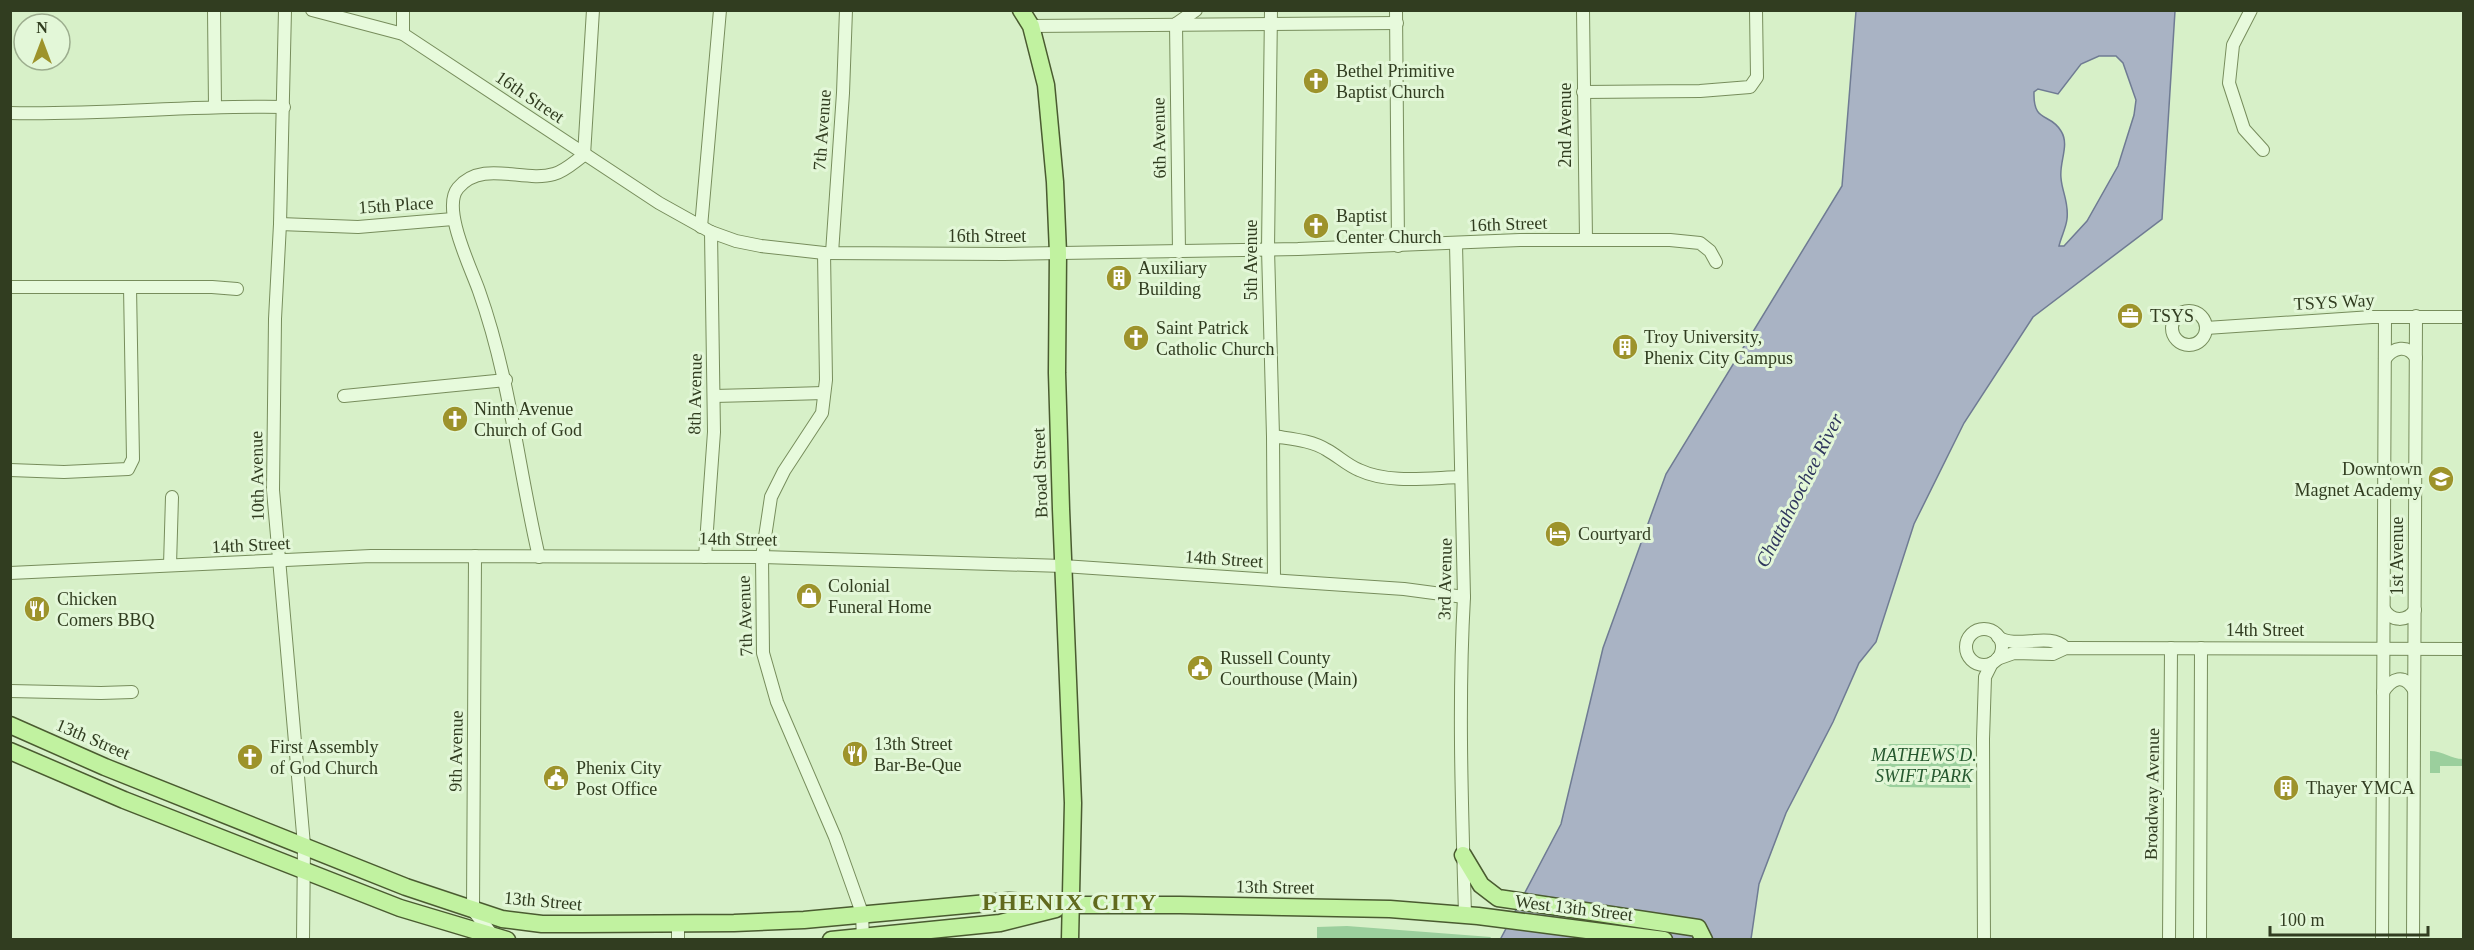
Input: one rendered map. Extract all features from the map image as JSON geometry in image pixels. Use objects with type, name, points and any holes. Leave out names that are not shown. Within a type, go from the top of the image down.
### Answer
[{"type":"main road","name":"Broad Street","points":[[1021,10],[1031,26],[1050,109],[1058,253],[1057,373],[1073,803],[1070,939]]},
{"type":"main road","name":"13th Street","points":[[10,725],[105,767],[406,887],[502,919],[542,924],[678,932],[1009,901],[1071,905],[1291,906],[1472,915]]},
{"type":"main road","points":[[10,751],[124,800],[400,908],[499,939]]},
{"type":"main road","points":[[1463,855],[1481,885],[1498,898],[1698,928],[1704,939]]},
{"type":"main road","name":"13th Street","points":[[831,939],[863,939],[1000,923],[1071,905]]},
{"type":"main road","name":"West 13th Street","points":[[1472,915],[1664,939]]},
{"type":"street","points":[[214,10],[215,107]]},
{"type":"street","name":"10th Avenue","points":[[285,10],[284,107],[275,319],[273,490],[304,845],[303,939]]},
{"type":"street","name":"16th Street","points":[[312,10],[403,34],[456,67],[584,155],[706,229],[736,241],[761,246],[828,253],[1058,253],[1670,240],[1700,243],[1710,251],[1716,262]]},
{"type":"street","points":[[403,10],[403,34]]},
{"type":"street","points":[[584,155],[593,10]]},
{"type":"street","name":"8th Avenue","points":[[705,557],[714,396],[706,229],[720,10]]},
{"type":"street","name":"7th Avenue","points":[[846,10],[843,93],[828,253],[825,393],[822,413],[775,486],[771,497],[762,557],[762,653],[768,678],[835,837],[862,913],[863,939]]},
{"type":"street","points":[[1155,10],[1155,25]]},
{"type":"street","points":[[1176,24],[1196,10]]},
{"type":"street","name":"5th Avenue","points":[[1271,10],[1268,249],[1274,580]]},
{"type":"street","name":"2nd Avenue","points":[[1583,10],[1586,240]]},
{"type":"street","points":[[1583,92],[1700,91],[1750,87],[1757,77],[1756,10]]},
{"type":"street","points":[[2251,10],[2234,45],[2229,83],[2244,129],[2263,150]]},
{"type":"street","points":[[1031,26],[1271,24],[1396,17],[1398,246]]},
{"type":"street","name":"6th Avenue","points":[[1176,24],[1179,252]]},
{"type":"street","points":[[10,113],[284,107]]},
{"type":"street","name":"15th Place","points":[[280,224],[358,227],[453,219],[452,201],[457,189],[468,180],[496,173],[541,177],[565,169],[584,155]]},
{"type":"street","points":[[453,219],[480,294],[506,380],[526,503],[539,557]]},
{"type":"street","name":"3rd Avenue","points":[[1456,244],[1464,597],[1461,655],[1463,855],[1472,915]]},
{"type":"street","points":[[10,287],[237,289]]},
{"type":"street","points":[[10,470],[64,472],[128,469],[133,459],[130,287]]},
{"type":"street","name":"1st Avenue","points":[[2413,939],[2416,316]]},
{"type":"street","name":"TSYS Way","points":[[2206,328],[2385,317],[2463,317]]},
{"type":"street","name":"1st Avenue","points":[[2382,939],[2385,317]]},
{"type":"street","points":[[2385,359],[2395,348],[2406,348],[2416,358]]},
{"type":"street","points":[[344,396],[506,380]]},
{"type":"street","points":[[714,396],[825,393]]},
{"type":"street","points":[[1273,436],[1308,442],[1325,448],[1359,470],[1383,476],[1405,479],[1461,477]]},
{"type":"street","points":[[170,565],[172,497]]},
{"type":"street","name":"14th Street","points":[[10,573],[371,556],[762,557],[1063,566],[1404,589],[1464,597]]},
{"type":"street","name":"9th Avenue","points":[[474,910],[475,556]]},
{"type":"street","name":"1st Avenue","points":[[2384,609],[2387,615],[2394,619],[2405,619],[2415,610]]},
{"type":"street","name":"14th Street","points":[[2066,648],[2052,641],[2008,641],[1994,633],[1982,630],[1971,635],[1966,645],[1967,654],[1976,663],[1987,665],[2014,653],[2053,654],[2066,648],[2463,649]]},
{"type":"street","points":[[1984,939],[1985,676],[2002,648],[1998,637]]},
{"type":"street","name":"Broadway Avenue","points":[[2169,939],[2171,648]]},
{"type":"street","points":[[2200,939],[2201,648]]},
{"type":"street","points":[[1976,663],[1985,676]]},
{"type":"street","points":[[2383,692],[2395,679],[2404,679],[2414,690]]},
{"type":"street","name":"13th Street","points":[[10,691],[132,692]]},
{"type":"street","points":[[474,910],[499,939]]},
{"type":"green space","name":"MATHEWS D. SWIFT PARK","points":[[1890,744],[1970,744],[1970,788],[1890,787],[1880,778],[1877,766],[1881,753]]},
{"type":"green space","points":[[2430,751],[2463,759],[2463,766],[2440,766],[2440,773],[2430,773]]},
{"type":"green space","points":[[1347,926],[1491,937],[1489,940],[1317,939],[1317,927]]},
{"type":"water","name":"Chattahoochee River","points":[[1856,11],[2175,11],[2162,219],[2033,317],[1964,423],[1914,524],[1876,642],[1859,663],[1833,722],[1786,813],[1759,884],[1751,939],[1500,940],[1561,824],[1603,648],[1666,474],[1842,186]],"holes":[[[2099,56],[2116,56],[2123,63],[2136,100],[2134,115],[2118,166],[2087,221],[2064,246],[2059,246],[2067,219],[2061,178],[2065,142],[2057,125],[2036,109],[2034,92],[2038,89],[2058,94],[2081,64]]]},
{"type":"place","name":"Bethel Primitive Baptist Church","points":[[1316,81]]},
{"type":"place","name":"Baptist Center Church","points":[[1316,226]]},
{"type":"place","name":"Auxiliary Building","points":[[1119,278]]},
{"type":"place","name":"TSYS","points":[[2130,316]]},
{"type":"place","name":"Saint Patrick Catholic Church","points":[[1136,338]]},
{"type":"place","name":"Troy University, Phenix City Campus","points":[[1625,347]]},
{"type":"place","name":"Ninth Avenue Church of God","points":[[455,419]]},
{"type":"place","name":"Downtown Magnet Academy","points":[[2441,479]]},
{"type":"place","name":"Courtyard","points":[[1558,534]]},
{"type":"place","name":"Colonial Funeral Home","points":[[809,596]]},
{"type":"place","name":"Chicken Comers BBQ","points":[[37,609]]},
{"type":"place","name":"Russell County Courthouse (Main)","points":[[1200,668]]},
{"type":"place","name":"13th Street Bar-Be-Que","points":[[855,754]]},
{"type":"place","name":"First Assembly of God Church","points":[[250,757]]},
{"type":"place","name":"Phenix City Post Office","points":[[556,778]]},
{"type":"place","name":"Thayer YMCA","points":[[2286,788]]},
{"type":"district","name":"PHENIX CITY","points":[[1070,902]]}]
